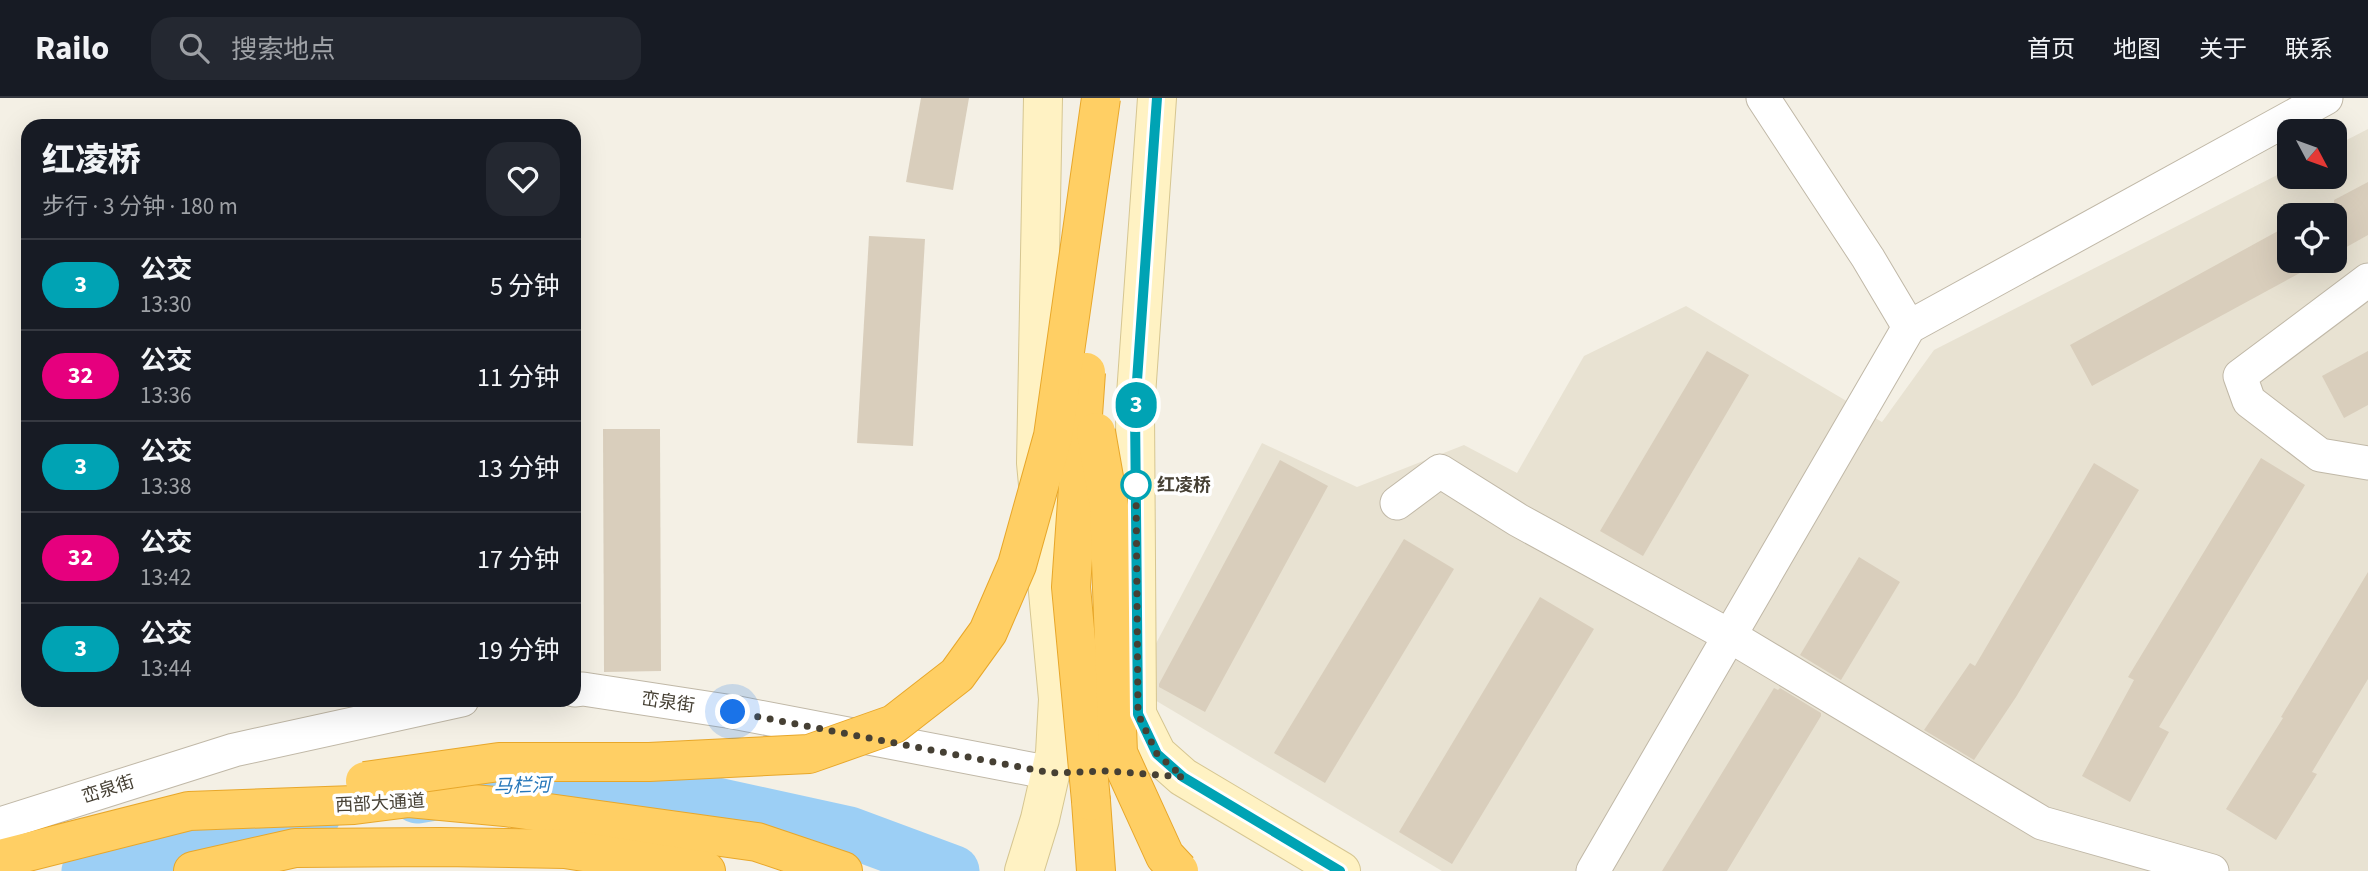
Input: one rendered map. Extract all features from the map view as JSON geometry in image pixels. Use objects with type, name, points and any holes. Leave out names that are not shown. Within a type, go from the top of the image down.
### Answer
[{"type":"highway","points":[[1096,871],[1071,587],[1103,98]]},
{"type":"highway","points":[[189,811],[499,762],[649,762],[809,754],[894,724],[915,708],[957,675],[988,632],[1017,565],[1053,436],[1103,98]]},
{"type":"highway","points":[[1086,374],[1109,506],[1118,753],[1165,856],[1180,871]]},
{"type":"highway","name":"西部大通道","points":[[0,859],[189,811],[354,805],[409,798],[505,807],[757,842],[843,871]]},
{"type":"highway","points":[[202,869],[295,848],[440,847],[565,849],[706,871]]},
{"type":"highway","points":[[202,869],[306,871]]},
{"type":"main road","points":[[1024,871],[1040,819],[1055,753],[1058,699],[1036,463],[1043,98]]},
{"type":"main road","points":[[1157,98],[1135,409],[1138,714],[1157,754],[1183,777],[1340,871]]},
{"type":"main road","points":[[1051,773],[1107,771],[1183,777]]},
{"type":"street","points":[[1763,98],[1868,258],[1909,327]]},
{"type":"street","points":[[1593,871],[1909,327],[2326,98]]},
{"type":"street","points":[[2368,280],[2240,376],[2249,401],[2320,455],[2368,463]]},
{"type":"street","points":[[1397,503],[1440,471],[1518,520],[1730,636],[2042,823],[2212,871]]},
{"type":"street","name":"峦泉街","points":[[581,690],[733,712],[1051,773]]},
{"type":"street","name":"峦泉街","points":[[0,824],[234,750],[430,707]]},
{"type":"shaded area","points":[[2368,129],[2368,871],[1442,871],[1133,687],[1262,443],[1357,487],[1464,445],[1517,473],[1584,356],[1686,306],[1882,422],[1934,350],[2277,175],[2277,189],[2347,189],[2347,140]]},
{"type":"building","points":[[921,98],[969,98],[953,190],[906,182]]},
{"type":"building","points":[[2368,182],[2368,235],[2347,247],[2347,203],[2334,203],[2334,200]]},
{"type":"building","points":[[2277,232],[2277,273],[2300,273],[2092,386],[2070,345]]},
{"type":"building","points":[[869,236],[925,239],[913,446],[857,443]]},
{"type":"building","points":[[1707,351],[1749,375],[1643,556],[1600,531]]},
{"type":"building","points":[[2368,351],[2368,405],[2344,418],[2322,376]]},
{"type":"building","points":[[603,429],[660,429],[661,671],[604,672]]},
{"type":"building","points":[[2261,458],[2305,485],[2159,727],[2169,732],[2130,802],[2082,776],[2134,680],[2128,677]]},
{"type":"building","points":[[1280,460],[1328,486],[1205,712],[1159,687],[1159,684]]},
{"type":"building","points":[[2094,463],[2139,490],[2016,697],[1974,760],[1924,730],[1970,663],[1975,666]]},
{"type":"building","points":[[1404,539],[1454,569],[1325,783],[1274,753]]},
{"type":"building","points":[[1859,557],[1900,582],[1841,680],[1800,655]]},
{"type":"building","points":[[2368,572],[2368,679],[2312,772],[2317,774],[2276,840],[2226,809],[2283,718],[2281,717]]},
{"type":"building","points":[[1540,597],[1594,629],[1452,864],[1399,832]]},
{"type":"building","points":[[1774,688],[1780,688],[1821,713],[1821,716],[1727,871],[1662,871]]},
{"type":"waterway","name":"马栏河","points":[[417,798],[505,783],[639,786],[849,832],[954,871]]},
{"type":"waterway","name":"马栏河","points":[[87,871],[250,828],[315,816]]},
{"type":"bus line","name":"3","points":[[1157,98],[1135,409],[1138,714],[1157,754],[1183,777],[1340,871]]},
{"type":"place","name":"红凌桥","points":[[1136,485]]},
{"type":"route","points":[[733,712],[1051,773],[1107,771],[1183,777],[1157,754],[1138,714],[1136,485]]}]
